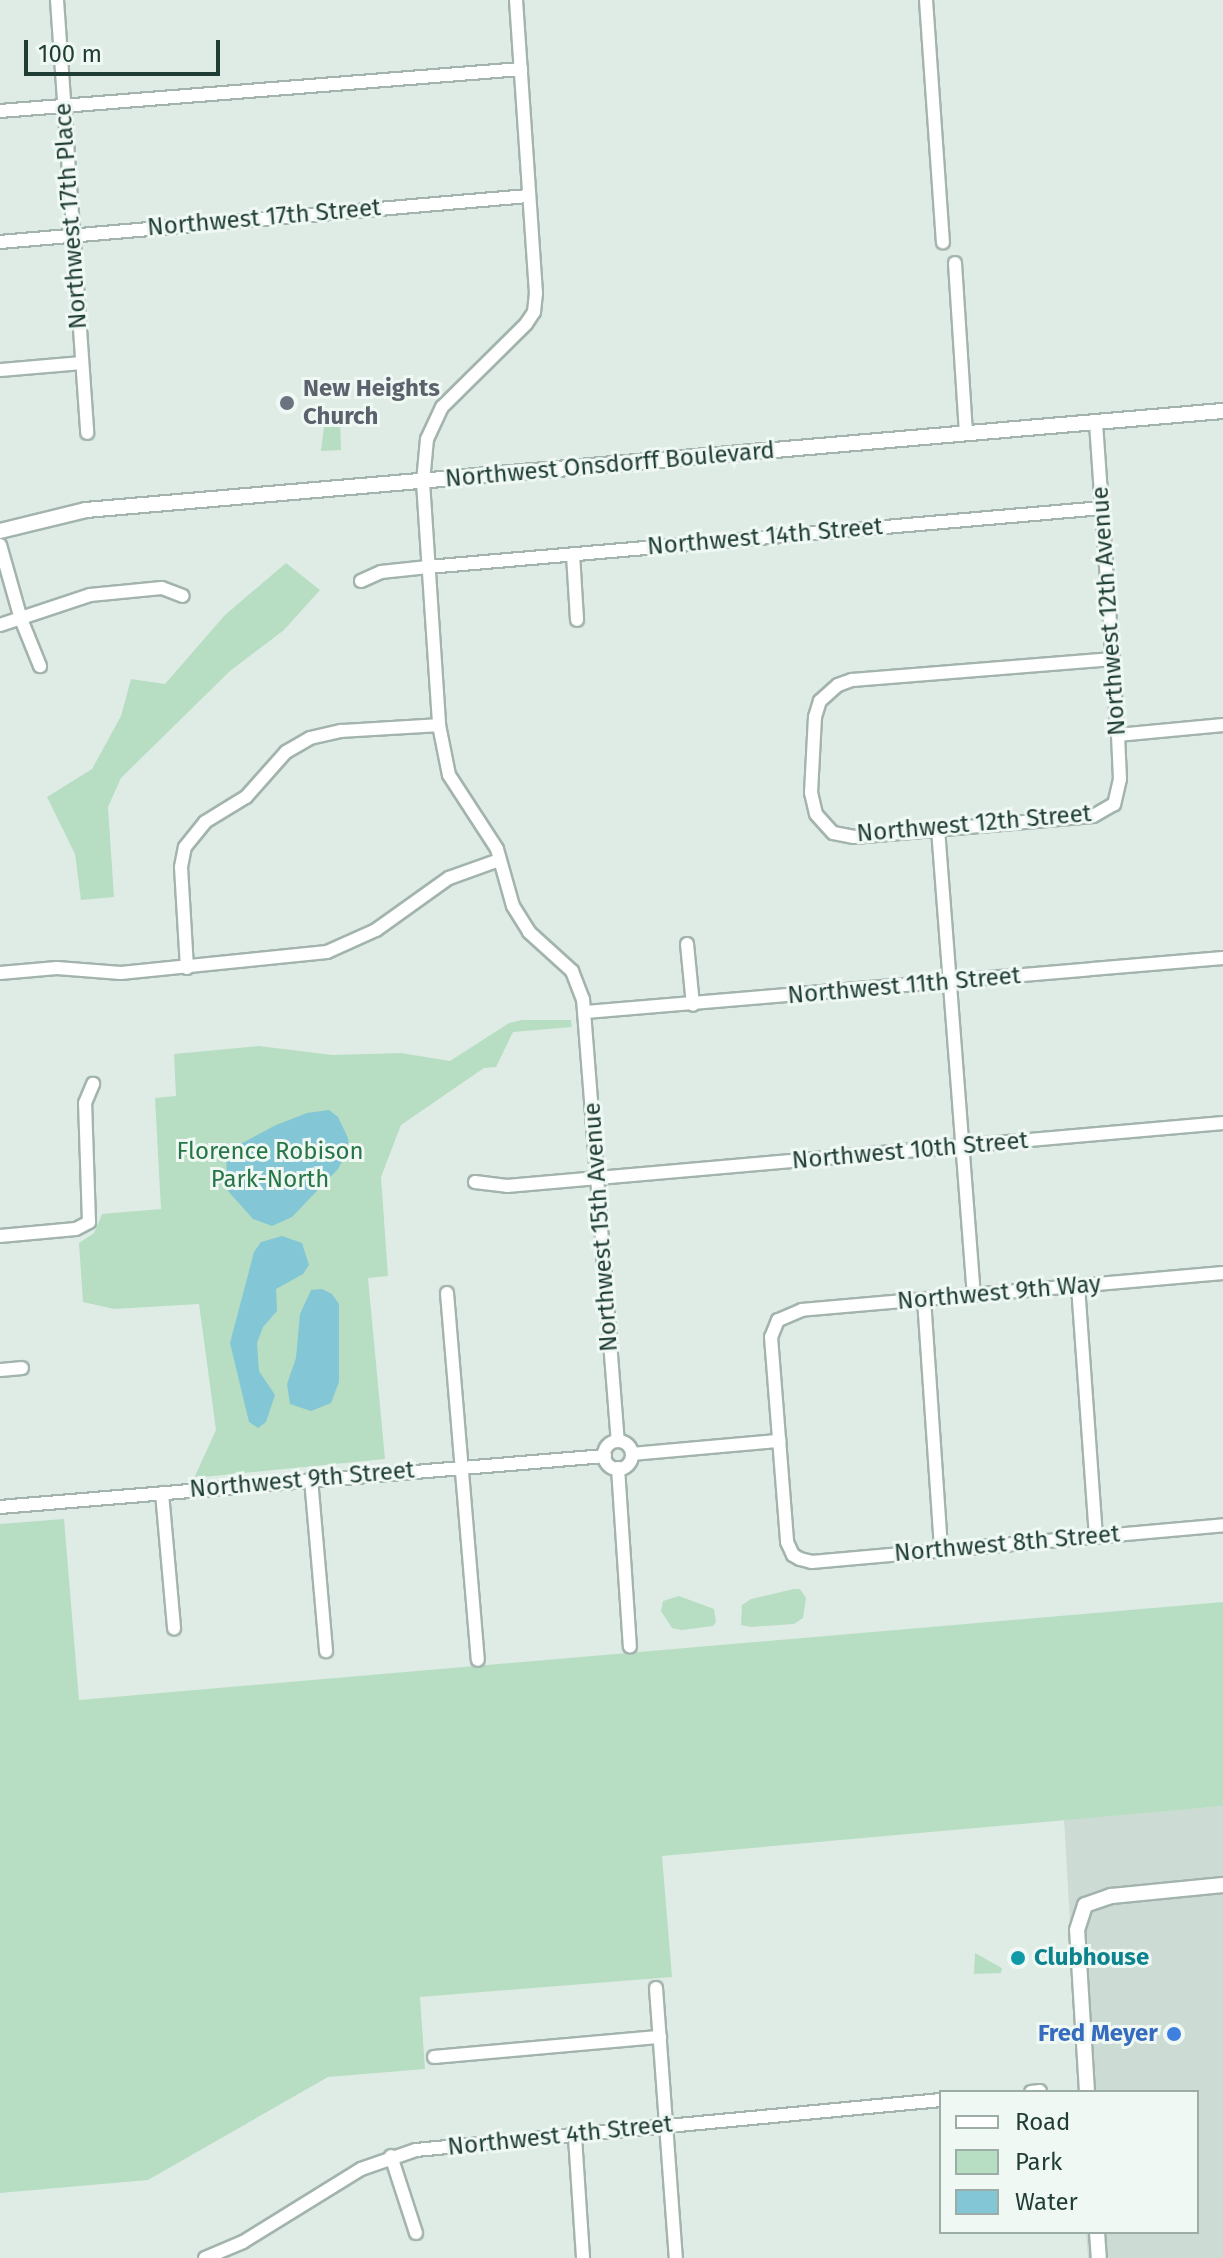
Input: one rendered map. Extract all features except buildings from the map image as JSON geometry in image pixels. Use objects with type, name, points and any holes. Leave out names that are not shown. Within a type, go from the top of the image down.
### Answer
[{"type":"street","name":"Northwest 17th Place","points":[[57,0],[87,433]]},
{"type":"street","points":[[516,0],[528,196]]},
{"type":"street","points":[[926,0],[943,242]]},
{"type":"street","points":[[0,111],[521,69]]},
{"type":"street","name":"Northwest 17th Street","points":[[0,242],[528,196]]},
{"type":"street","name":"Northwest 15th Avenue","points":[[528,196],[536,274],[534,312],[513,341],[457,390],[432,423],[424,455],[423,482],[439,725],[442,754],[455,790],[480,820],[499,860],[520,920],[572,971],[586,1012],[618,1441]]},
{"type":"street","points":[[955,263],[966,434]]},
{"type":"street","points":[[0,370],[82,363]]},
{"type":"street","name":"Northwest Onsdorff Boulevard","points":[[0,531],[86,510],[1223,411]]},
{"type":"street","name":"Northwest 12th Avenue","points":[[1096,423],[1118,735],[1118,799]]},
{"type":"street","name":"Northwest 14th Street","points":[[361,581],[381,572],[428,567],[1102,508]]},
{"type":"street","points":[[0,545],[21,619],[40,666]]},
{"type":"street","points":[[573,554],[577,620]]},
{"type":"street","points":[[0,625],[67,601],[107,592],[162,588],[183,596]]},
{"type":"street","name":"Northwest 12th Street","points":[[1113,659],[852,680],[828,691],[820,701],[815,717],[811,793],[816,814],[828,829],[839,835],[854,837],[1093,816],[1105,811],[1118,799]]},
{"type":"street","points":[[187,968],[181,878],[183,856],[190,839],[205,822],[246,797],[297,744],[332,732],[439,725]]},
{"type":"street","points":[[1118,735],[1223,725]]},
{"type":"street","points":[[938,829],[974,1295]]},
{"type":"street","points":[[0,973],[57,968],[110,974],[301,957],[342,947],[390,922],[449,878],[499,860]]},
{"type":"street","points":[[687,944],[693,1005]]},
{"type":"street","name":"Northwest 11th Street","points":[[586,1012],[1223,958]]},
{"type":"street","points":[[0,1236],[76,1229],[89,1222],[85,1103],[93,1084]]},
{"type":"street","name":"Northwest 10th Street","points":[[475,1182],[507,1186],[1223,1123]]},
{"type":"street","name":"Northwest 9th Way","points":[[779,1441],[771,1337],[774,1317],[802,1310],[1223,1273]]},
{"type":"street","points":[[1078,1286],[1096,1536]]},
{"type":"street","points":[[447,1293],[478,1660]]},
{"type":"street","points":[[924,1299],[941,1550]]},
{"type":"street","points":[[0,1370],[22,1368]]},
{"type":"street","points":[[618,1441],[629,1446],[632,1454],[627,1465],[618,1468],[608,1464],[605,1456],[609,1444],[618,1441]]},
{"type":"street","points":[[632,1454],[779,1441]]},
{"type":"street","name":"Northwest 8th Street","points":[[779,1441],[787,1542],[793,1555],[812,1562],[1223,1525]]},
{"type":"street","name":"Northwest 9th Street","points":[[0,1507],[605,1456]]},
{"type":"street","points":[[618,1468],[630,1647]]},
{"type":"street","points":[[311,1479],[326,1651]]},
{"type":"street","points":[[162,1493],[174,1628]]},
{"type":"street","points":[[1087,2090],[1077,1930],[1079,1914],[1085,1905],[1098,1898],[1223,1885]]},
{"type":"street","points":[[656,1988],[676,2258]]},
{"type":"street","points":[[434,2057],[660,2037]]},
{"type":"street","name":"Northwest 4th Street","points":[[205,2258],[243,2242],[361,2169],[391,2156],[442,2147],[575,2137],[939,2100]]},
{"type":"street","points":[[575,2137],[583,2258]]},
{"type":"street","points":[[391,2156],[416,2233]]},
{"type":"street","points":[[1097,2234],[1099,2258]]},
{"type":"shaded area","points":[[1223,1806],[1223,2258],[1088,2258],[1086,2234],[1199,2234],[1199,2090],[1080,2090],[1064,1819]]},
{"type":"green space","points":[[340,417],[341,450],[321,451],[325,418]]},
{"type":"green space","points":[[286,563],[320,590],[284,630],[230,671],[121,778],[108,807],[114,897],[81,900],[75,854],[47,797],[92,769],[121,716],[131,679],[165,684],[225,615]]},
{"type":"green space","name":"Florence Robison Park-North","points":[[571,1020],[572,1027],[513,1032],[496,1067],[484,1068],[401,1125],[381,1177],[388,1276],[368,1278],[385,1459],[194,1478],[216,1430],[199,1304],[114,1309],[83,1302],[79,1243],[94,1233],[102,1214],[161,1209],[155,1098],[176,1096],[174,1054],[259,1046],[332,1055],[401,1053],[450,1061],[509,1023]]},
{"type":"green space","points":[[64,1519],[79,1700],[1223,1602],[1223,1806],[662,1856],[672,1977],[420,1997],[425,2069],[328,2077],[148,2180],[0,2193],[0,1524]]},
{"type":"green space","points":[[800,1589],[806,1598],[803,1618],[794,1624],[741,1625],[742,1605],[751,1599]]},
{"type":"green space","points":[[679,1596],[714,1609],[716,1622],[713,1626],[682,1630],[672,1628],[661,1611],[663,1601]]},
{"type":"green space","points":[[975,1953],[1002,1968],[1001,1973],[974,1974]]},
{"type":"water","points":[[329,1110],[338,1117],[348,1138],[349,1149],[338,1169],[292,1217],[272,1226],[253,1219],[228,1191],[226,1158],[233,1148],[276,1125],[307,1113]]},
{"type":"water","points":[[282,1236],[302,1243],[309,1265],[303,1274],[276,1289],[277,1311],[263,1327],[257,1343],[259,1371],[275,1395],[266,1422],[258,1428],[249,1422],[230,1343],[254,1252],[261,1242]]},
{"type":"water","points":[[322,1289],[332,1294],[339,1304],[339,1382],[331,1403],[311,1411],[290,1404],[287,1384],[296,1358],[300,1314],[311,1290]]},
{"type":"place","name":"New Heights Church","points":[[287,403]]},
{"type":"place","name":"Clubhouse","points":[[1018,1958]]},
{"type":"place","name":"Fred Meyer","points":[[1174,2034]]}]
